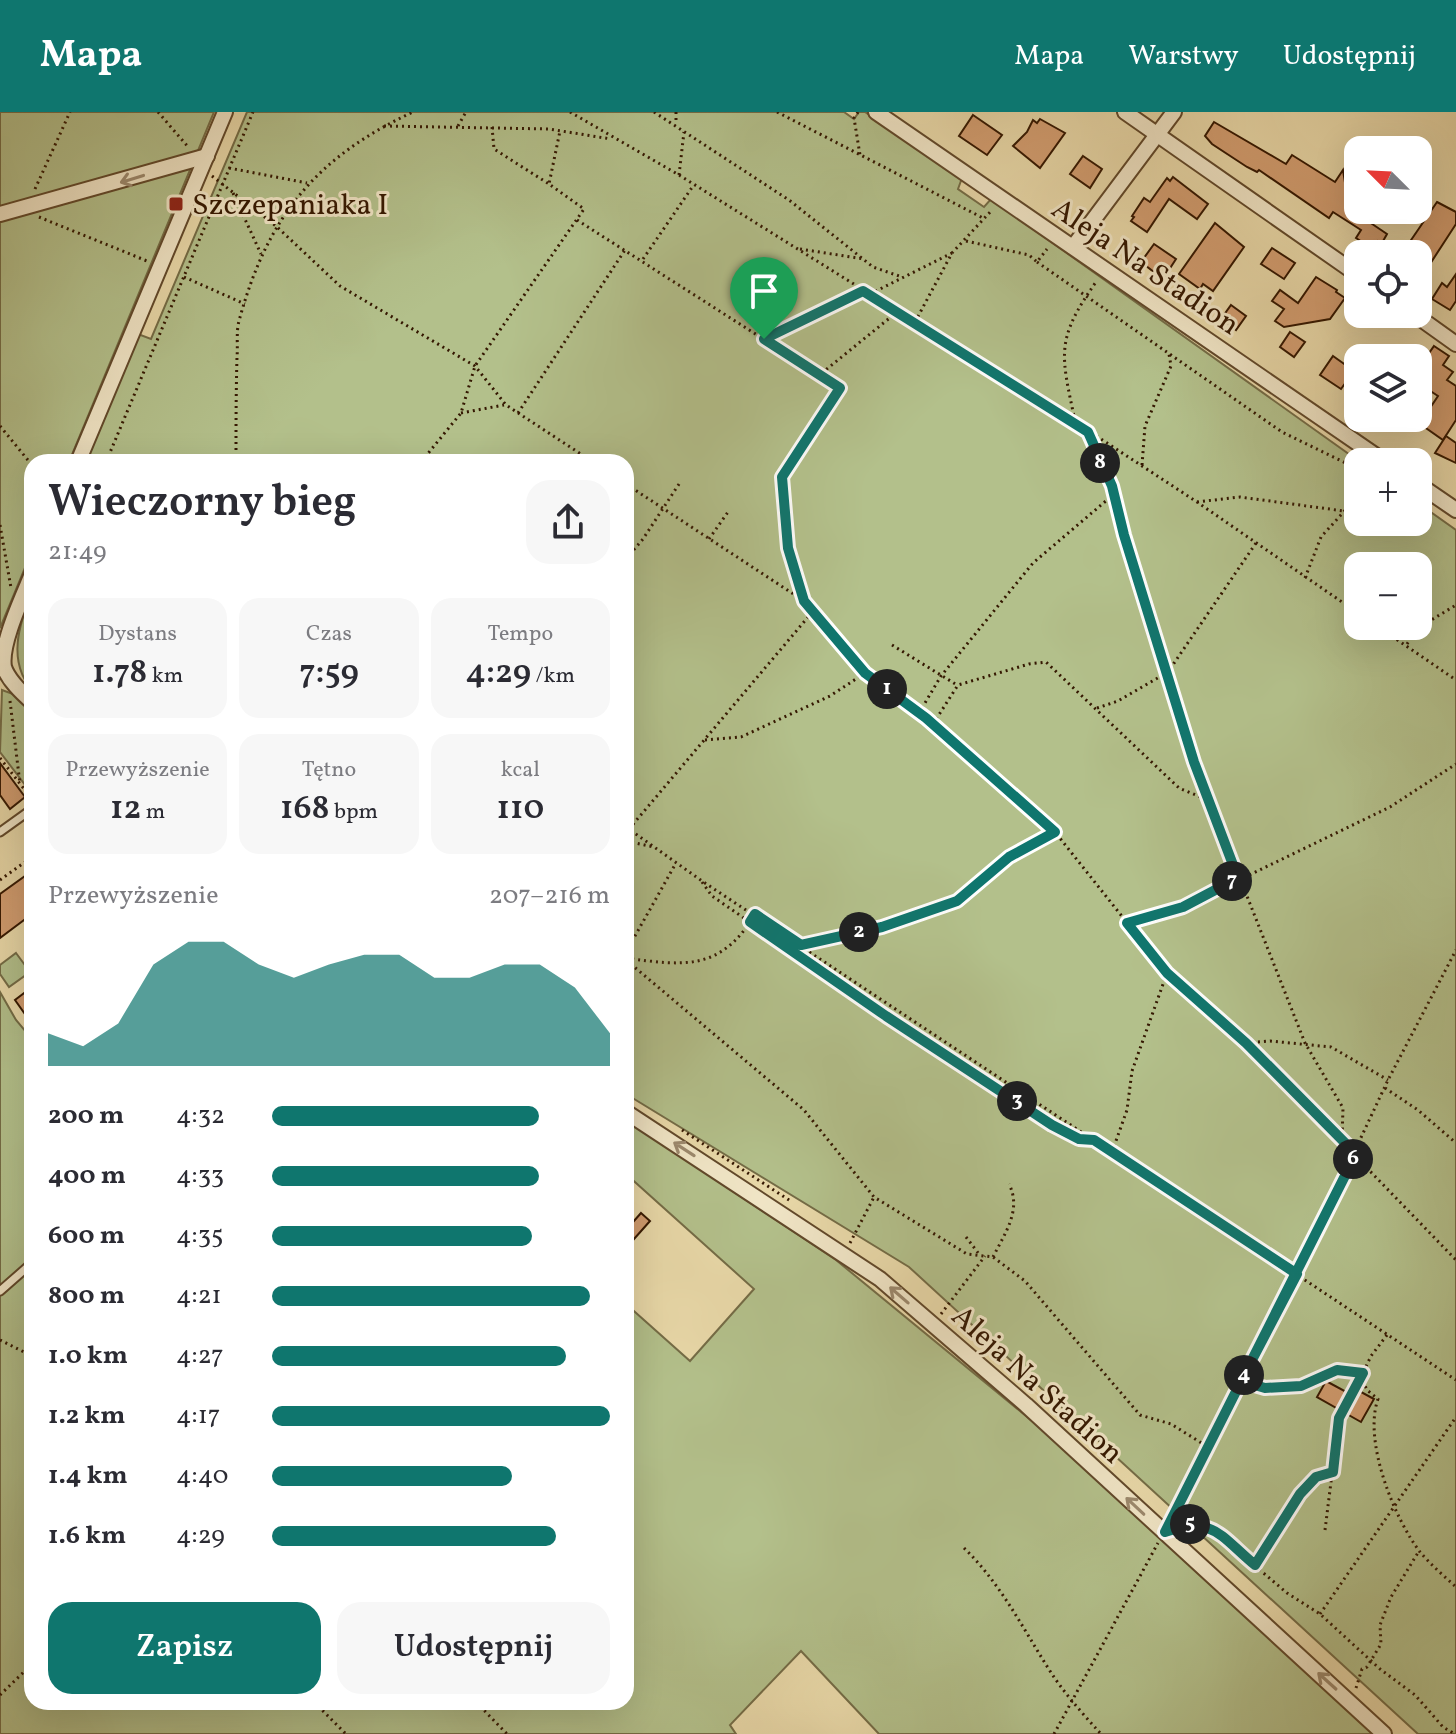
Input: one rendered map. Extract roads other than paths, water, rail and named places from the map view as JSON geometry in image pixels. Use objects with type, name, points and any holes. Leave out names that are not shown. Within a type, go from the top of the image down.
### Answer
[{"type":"street","points":[[81,454],[225,112]]},
{"type":"street","name":"Aleja Na Stadion","points":[[876,112],[1365,448]]},
{"type":"street","points":[[1125,112],[1344,265]]},
{"type":"street","points":[[1073,247],[1174,112]]},
{"type":"street","points":[[0,214],[204,163]]},
{"type":"street","points":[[1432,327],[1456,344]]},
{"type":"street","points":[[1432,494],[1456,510]]},
{"type":"street","points":[[24,593],[4,651],[3,674],[24,694]]},
{"type":"street","name":"Aleja Na Stadion","points":[[634,1117],[880,1279],[1165,1532],[1384,1734]]},
{"type":"lane","points":[[0,832],[24,815]]},
{"type":"lane","points":[[0,1291],[24,1270]]},
{"type":"place","name":"Szczepaniaka I","points":[[176,204]]}]
